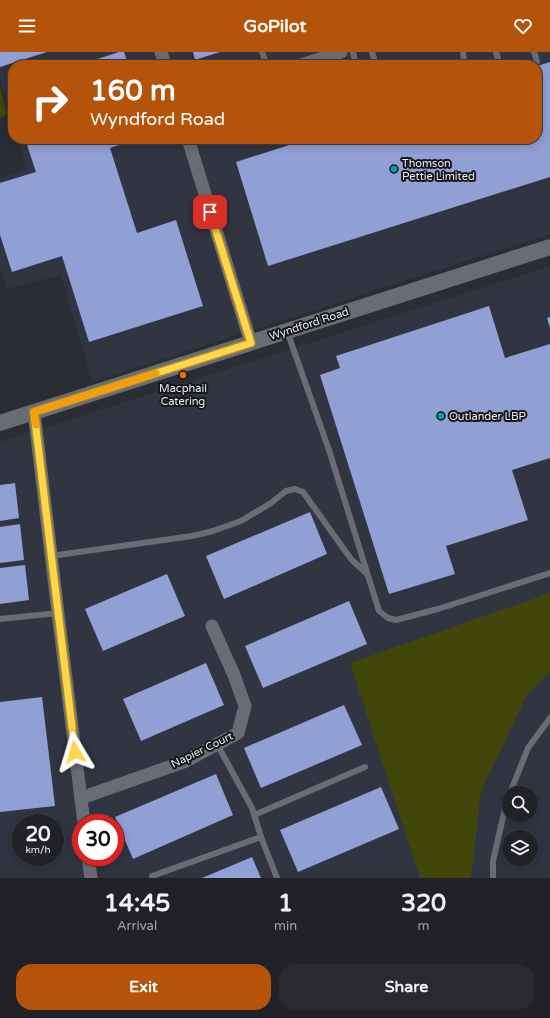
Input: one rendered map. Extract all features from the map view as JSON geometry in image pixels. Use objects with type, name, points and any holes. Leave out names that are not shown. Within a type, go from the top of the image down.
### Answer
[{"type":"street","points":[[318,60],[341,52]]},
{"type":"street","points":[[190,144],[251,343]]},
{"type":"street","name":"Wyndford Road","points":[[0,423],[550,247]]},
{"type":"street","points":[[34,412],[83,814]]},
{"type":"street","name":"Napier Court","points":[[81,798],[186,761],[238,733],[245,706],[234,674],[212,626]]},
{"type":"street","points":[[89,866],[91,878]]},
{"type":"lane","points":[[287,331],[329,450],[379,611],[388,618],[396,620],[438,609],[550,573]]},
{"type":"lane","points":[[51,556],[177,539],[213,531],[241,520],[271,503],[286,491],[295,489],[303,492],[351,559],[368,575]]},
{"type":"lane","points":[[0,619],[58,613]]},
{"type":"lane","points":[[512,786],[528,748],[550,718]]},
{"type":"lane","points":[[217,744],[252,808],[261,837],[277,878]]},
{"type":"lane","points":[[254,815],[365,767]]},
{"type":"lane","points":[[493,878],[493,861],[502,819]]},
{"type":"lane","points":[[152,876],[261,837]]},
{"type":"shaded area","points":[[0,52],[550,52],[550,234],[92,382],[61,275],[6,289],[0,268],[0,178],[27,169],[20,144],[542,144],[542,60],[8,60],[8,104],[0,78]]},
{"type":"shaded area","points":[[550,266],[550,878],[0,878],[0,442]]},
{"type":"green space","points":[[0,87],[7,114],[0,118]]},
{"type":"green space","points":[[550,593],[550,672],[527,695],[481,791],[471,878],[420,878],[350,663]]},
{"type":"building","points":[[0,52],[47,52],[22,60],[8,60],[8,64],[0,67]]},
{"type":"building","points":[[119,52],[124,52],[126,60],[94,60]]},
{"type":"building","points":[[193,52],[220,52],[195,60]]},
{"type":"building","name":"Thomson Pettie Limited","points":[[550,62],[550,177],[268,266],[236,162],[292,144],[542,144],[542,64]]},
{"type":"building","points":[[27,144],[122,144],[110,148],[137,233],[176,220],[203,306],[89,342],[62,256],[12,272],[0,235],[0,183],[36,172]]},
{"type":"building","name":"Outlander LBP","points":[[489,306],[505,358],[550,344],[550,458],[512,470],[528,520],[446,546],[455,574],[389,594],[320,375],[340,368],[336,356]]},
{"type":"building","points":[[550,317],[550,328],[547,318]]},
{"type":"building","points":[[15,483],[19,518],[0,521],[0,485]]},
{"type":"building","points":[[310,512],[327,554],[224,599],[206,556]]},
{"type":"building","points":[[20,524],[24,560],[0,563],[0,527]]},
{"type":"building","points":[[25,565],[29,600],[0,604],[0,568]]},
{"type":"building","points":[[167,574],[185,616],[103,651],[85,609]]},
{"type":"building","points":[[349,601],[367,644],[263,688],[245,646]]},
{"type":"building","points":[[206,663],[224,705],[141,741],[123,699]]},
{"type":"building","points":[[42,697],[55,806],[0,812],[0,702]]},
{"type":"building","points":[[344,705],[362,745],[261,788],[244,748]]},
{"type":"building","points":[[216,774],[233,815],[133,859],[124,838],[124,814],[122,814]]},
{"type":"building","points":[[381,787],[399,829],[298,872],[280,830]]},
{"type":"building","points":[[252,857],[261,878],[202,878]]},
{"type":"slow traffic","points":[[36,425],[34,412],[156,373]]},
{"type":"place","name":"Thomson Pettie Limited","points":[[394,169]]},
{"type":"place","name":"Macphail Catering","points":[[183,375]]},
{"type":"place","name":"Outlander LBP","points":[[441,416]]},
{"type":"route","points":[[75,752],[34,412],[251,343],[210,212]]}]
